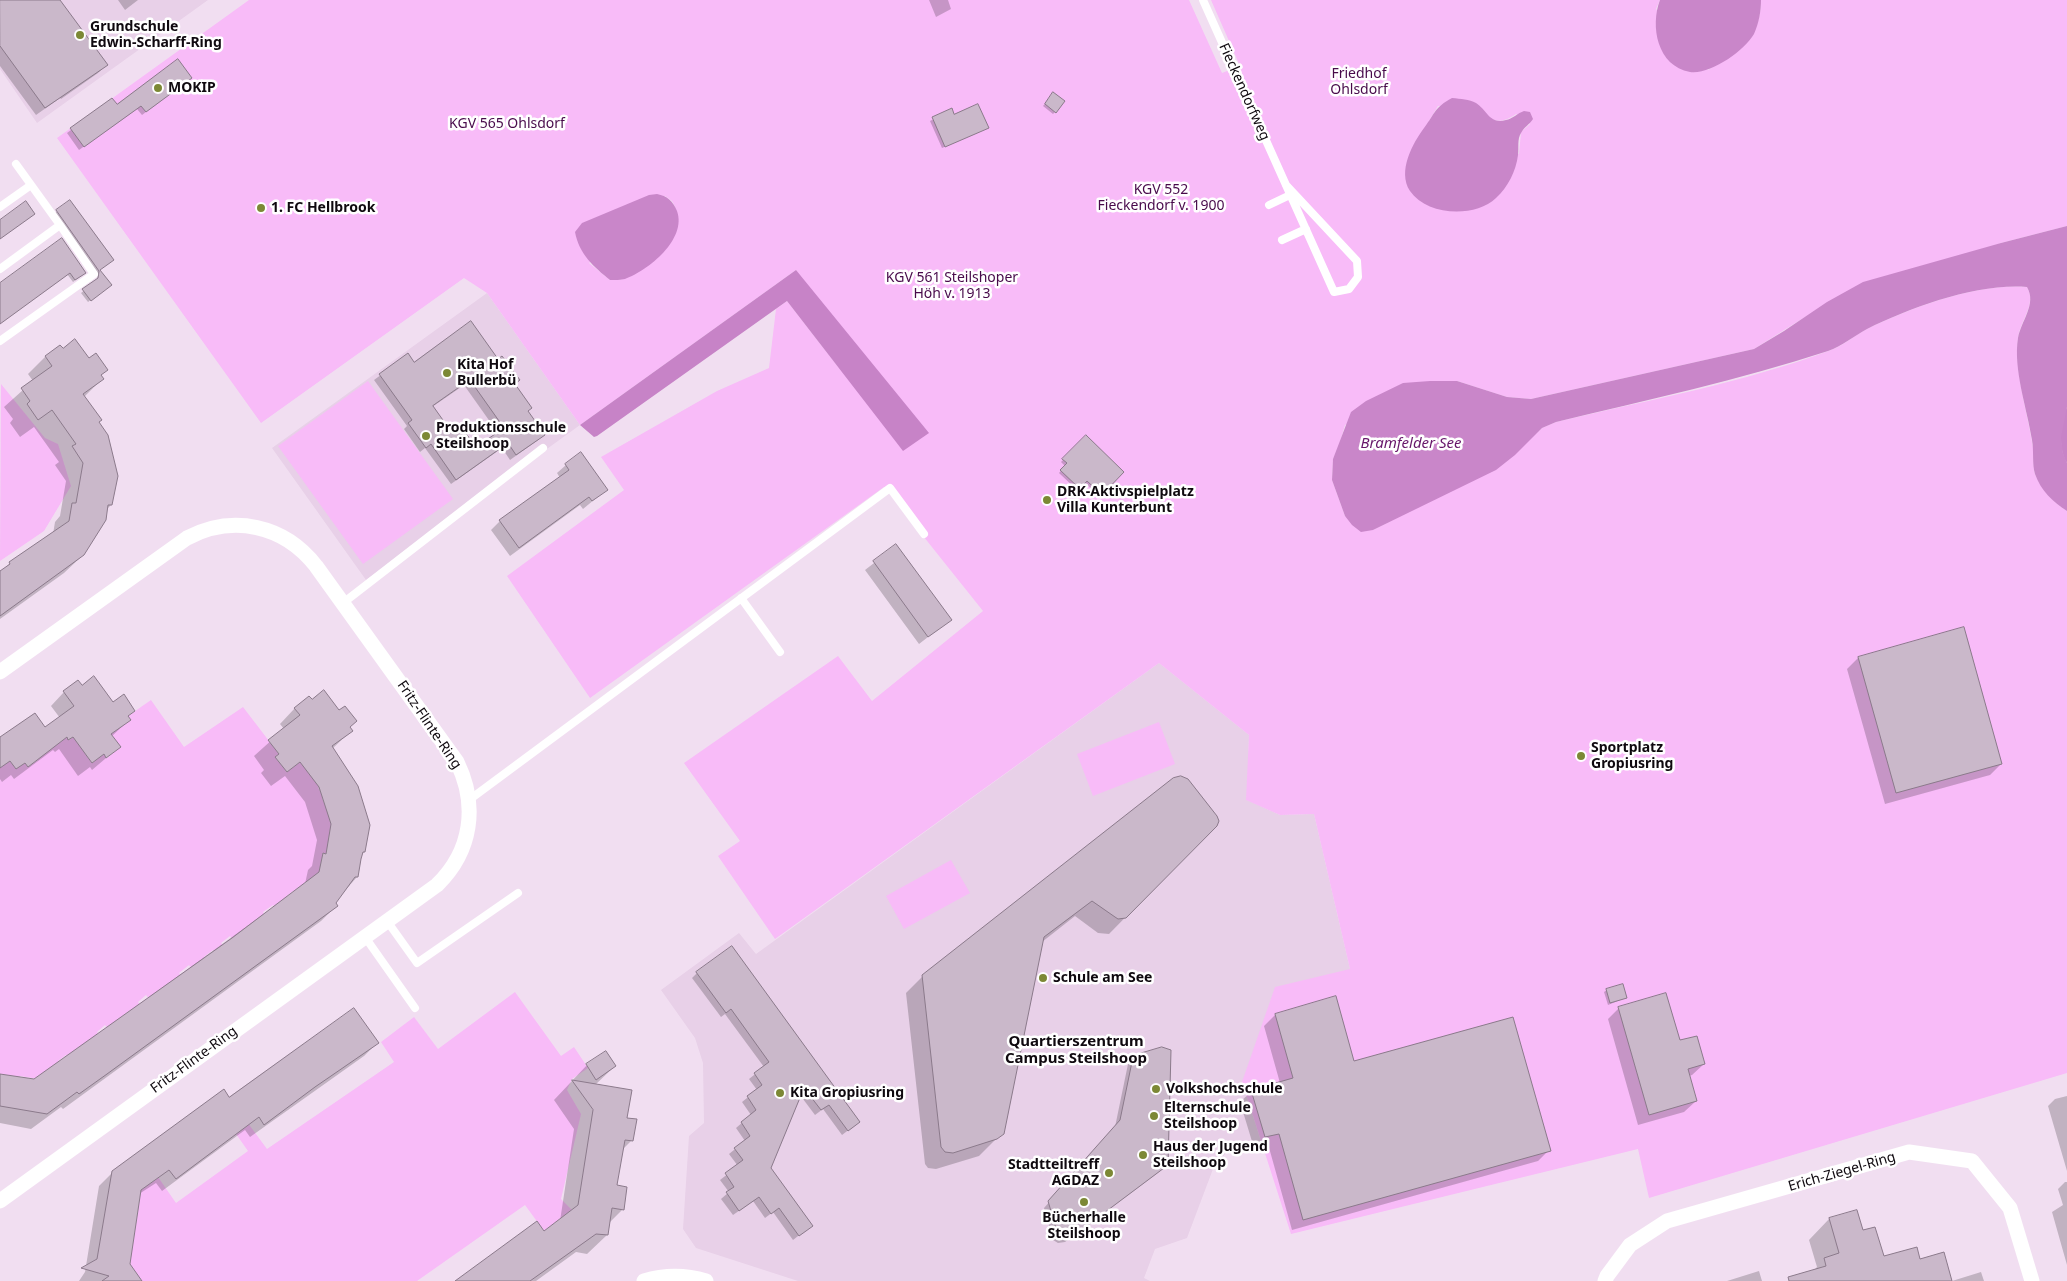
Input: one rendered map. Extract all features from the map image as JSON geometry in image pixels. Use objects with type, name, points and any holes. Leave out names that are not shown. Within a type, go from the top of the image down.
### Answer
[{"type":"street","name":"Fritz-Flinte-Ring","points":[[0,672],[179,543],[195,534],[233,525],[252,526],[271,531],[288,540],[310,558],[457,762],[465,781],[469,800],[468,832],[461,852],[451,870],[429,891],[0,1201]]},
{"type":"street","name":"Erich-Ziegel-Ring","points":[[1605,1281],[1630,1245],[1667,1221],[1909,1152],[1939,1155],[1972,1162],[2010,1208],[2032,1281]]},
{"type":"street","points":[[644,1281],[675,1277],[706,1281]]},
{"type":"lane","name":"Fieckendorfweg","points":[[1203,0],[1334,292],[1349,288],[1358,277],[1357,261],[1286,185]]},
{"type":"lane","points":[[0,341],[94,274],[16,164]]},
{"type":"lane","points":[[0,207],[31,185]]},
{"type":"lane","points":[[1269,205],[1290,195]]},
{"type":"lane","points":[[0,269],[60,225]]},
{"type":"lane","points":[[1282,240],[1306,230]]},
{"type":"lane","points":[[343,603],[544,448]]},
{"type":"lane","points":[[469,800],[890,488],[924,534]]},
{"type":"lane","points":[[741,598],[780,652]]},
{"type":"lane","points":[[387,921],[416,963],[518,893]]},
{"type":"lane","points":[[365,937],[415,1008]]},
{"type":"shaded area","name":"Grundschule Edwin-Scharff-Ring","points":[[0,0],[208,0],[37,123],[0,69]]},
{"type":"shaded area","points":[[796,270],[929,433],[903,451],[787,301],[597,436],[594,437],[580,425]]},
{"type":"shaded area","name":"Produktionsschule Steilshoop","points":[[487,293],[580,425],[366,580],[272,448]]},
{"type":"shaded area","points":[[2067,407],[2067,463],[2062,450],[2061,435]]},
{"type":"shaded area","name":"Schule am See","points":[[1159,663],[1249,735],[1247,800],[1280,815],[1314,814],[1350,969],[1242,1082],[1261,1141],[1230,1148],[1213,1169],[1187,1238],[1155,1249],[1144,1278],[1150,1281],[798,1281],[696,1248],[683,1229],[689,1136],[704,1123],[703,1063],[695,1038],[661,990],[739,933],[756,954]]},
{"type":"green space","points":[[249,0],[1189,0],[1222,73],[1240,66],[1211,0],[1660,0],[1656,9],[1708,70],[1738,50],[1752,34],[1757,25],[1761,0],[2067,0],[2067,226],[2001,243],[1805,317],[1754,349],[1531,399],[1507,397],[1457,381],[1345,425],[1333,459],[1332,480],[1345,516],[1373,530],[1445,493],[1530,439],[1542,428],[1556,422],[1695,390],[1798,362],[1836,348],[1863,331],[1885,321],[1946,298],[1987,289],[2027,287],[2030,293],[2030,300],[2019,332],[2017,351],[2020,379],[2033,448],[2034,471],[2048,495],[2067,511],[2067,1073],[1649,1198],[1638,1149],[1291,1234],[1242,1082],[1275,987],[1350,969],[1314,814],[1280,815],[1246,800],[1249,735],[1159,663],[775,939],[718,856],[740,841],[684,763],[838,656],[872,701],[983,611],[884,487],[590,698],[507,576],[624,490],[601,457],[717,391],[769,368],[776,309],[787,301],[839,368],[796,270],[580,425],[487,293],[464,278],[261,423],[57,138]],"holes":[[[1477,104],[1494,120],[1504,120],[1516,114],[1530,124],[1521,132],[1519,154],[1429,121],[1438,106]],[[665,196],[672,201],[676,209],[624,279],[610,280],[589,263]]]},
{"type":"green space","points":[[368,381],[453,499],[363,564],[278,446]]},
{"type":"green space","points":[[1,384],[45,438],[58,444],[71,486],[44,531],[0,561]]},
{"type":"green space","points":[[151,700],[184,747],[243,707],[279,754],[275,757],[287,772],[300,762],[323,784],[318,788],[324,796],[322,798],[326,808],[336,823],[328,854],[323,853],[321,863],[326,866],[296,894],[293,891],[287,896],[289,899],[275,908],[273,905],[263,912],[265,916],[246,927],[234,941],[230,936],[221,943],[224,946],[215,952],[213,950],[192,969],[189,965],[179,973],[182,977],[173,980],[150,1000],[146,995],[138,1002],[141,1006],[133,1013],[130,1010],[121,1017],[123,1019],[109,1030],[105,1025],[97,1032],[100,1036],[69,1060],[66,1055],[58,1061],[61,1065],[54,1065],[39,1079],[20,1076],[20,1079],[0,1074],[0,766],[10,761],[16,769],[25,763],[28,767],[38,760],[34,755],[65,735],[69,740],[81,731],[93,747],[85,754],[92,763],[104,754],[107,758],[120,747],[111,734],[130,720],[128,716]]},
{"type":"green space","points":[[1159,722],[1175,764],[1093,796],[1077,754]]},
{"type":"green space","points":[[951,860],[970,893],[904,929],[886,896]]},
{"type":"green space","points":[[515,992],[561,1056],[574,1047],[588,1068],[572,1079],[567,1090],[581,1114],[561,1199],[572,1210],[544,1231],[525,1205],[417,1281],[142,1281],[130,1264],[141,1190],[158,1177],[176,1203],[248,1151],[229,1124],[242,1115],[267,1149],[394,1062],[381,1042],[414,1017],[438,1049]]},
{"type":"water","points":[[1660,0],[1761,0],[1761,8],[1756,30],[1743,48],[1716,66],[1707,70],[1690,72],[1670,62],[1659,44],[1656,33],[1656,21]]},
{"type":"water","points":[[1452,98],[1476,103],[1492,119],[1501,121],[1524,111],[1530,112],[1533,119],[1520,135],[1515,167],[1504,189],[1487,204],[1476,209],[1464,211],[1439,209],[1418,199],[1410,191],[1405,175],[1411,149],[1420,134],[1438,108]]},
{"type":"water","points":[[657,194],[664,196],[674,204],[677,211],[679,222],[671,242],[664,252],[645,269],[625,279],[610,280],[593,265],[584,253],[575,232],[582,223],[649,195]]},
{"type":"water","name":"Bramfelder See","points":[[2067,226],[2067,407],[2061,437],[2063,453],[2067,463],[2067,511],[2048,496],[2035,474],[2032,440],[2017,363],[2018,338],[2029,306],[2030,293],[2027,287],[2008,287],[1966,293],[1924,305],[1867,329],[1828,351],[1693,389],[1556,422],[1542,428],[1515,455],[1496,470],[1373,530],[1361,532],[1345,516],[1332,480],[1333,459],[1351,412],[1366,401],[1403,383],[1457,381],[1507,397],[1531,399],[1754,349],[1827,302],[1863,282]]},
{"type":"building","points":[[0,0],[60,0],[108,65],[45,108],[0,46]]},
{"type":"building","points":[[178,59],[192,78],[146,112],[141,106],[84,147],[70,128],[112,98],[117,104]]},
{"type":"building","points":[[1053,92],[1065,101],[1056,113],[1045,104]]},
{"type":"building","points":[[978,104],[989,128],[945,147],[932,117],[952,108],[954,114]]},
{"type":"building","points":[[70,200],[114,260],[100,270],[112,285],[91,301],[82,289],[98,278],[99,271],[56,210]]},
{"type":"building","points":[[26,201],[35,214],[0,239],[0,220]]},
{"type":"building","points":[[62,238],[86,273],[75,280],[70,273],[0,324],[0,283]]},
{"type":"building","points":[[471,321],[498,359],[502,356],[520,380],[515,384],[532,408],[528,411],[545,435],[516,455],[508,443],[456,480],[431,444],[426,448],[408,423],[412,420],[379,374],[408,353],[414,362]],"holes":[[[470,380],[504,428],[476,447],[459,424],[450,430],[433,406]]]},
{"type":"building","points":[[75,339],[89,358],[96,353],[108,370],[101,375],[104,379],[83,394],[102,420],[99,422],[108,435],[118,476],[112,505],[108,505],[106,520],[84,555],[0,616],[0,571],[10,564],[9,562],[69,521],[72,503],[76,503],[83,463],[72,446],[76,444],[52,410],[38,420],[27,404],[30,401],[21,388],[52,366],[45,356],[60,345],[63,348]]},
{"type":"building","points":[[1086,435],[1124,472],[1102,495],[1087,481],[1080,489],[1060,470],[1067,463],[1062,459]]},
{"type":"building","points":[[581,452],[608,490],[592,501],[589,497],[519,548],[499,520],[569,470],[565,464]]},
{"type":"building","points":[[896,544],[952,620],[928,637],[873,561]]},
{"type":"building","points":[[1964,627],[2002,764],[1896,793],[1858,657]]},
{"type":"building","points":[[94,676],[113,702],[124,694],[135,711],[128,716],[131,720],[111,734],[121,747],[106,758],[104,754],[92,763],[73,737],[68,740],[67,737],[28,767],[25,763],[16,769],[10,761],[0,768],[0,737],[35,713],[45,727],[74,706],[63,691],[78,680],[82,685]]},
{"type":"building","points":[[324,690],[339,710],[345,706],[357,721],[350,727],[353,731],[332,746],[358,786],[370,825],[358,877],[355,877],[336,903],[338,906],[107,1074],[79,1094],[77,1092],[47,1114],[0,1106],[0,1074],[34,1079],[232,938],[319,872],[323,853],[326,854],[331,824],[319,787],[300,762],[287,772],[275,757],[279,754],[268,740],[300,715],[294,708],[309,696],[312,699]]},
{"type":"building","points":[[1181,776],[1188,779],[1217,816],[1219,821],[1217,826],[1126,918],[1118,919],[1092,901],[1044,937],[1004,1134],[997,1139],[953,1153],[945,1152],[941,1147],[922,975],[1173,778]]},
{"type":"building","points":[[732,946],[860,1122],[848,1131],[829,1105],[821,1110],[804,1088],[771,1168],[813,1226],[799,1236],[779,1208],[771,1214],[759,1197],[739,1211],[726,1192],[734,1187],[725,1173],[743,1160],[734,1148],[750,1136],[741,1122],[756,1110],[747,1096],[762,1085],[754,1073],[769,1062],[731,1009],[726,1013],[696,972]]},
{"type":"building","points":[[1623,984],[1627,998],[1610,1003],[1606,989]]},
{"type":"building","points":[[1666,993],[1680,1040],[1697,1036],[1705,1064],[1688,1069],[1697,1101],[1649,1115],[1618,1007]]},
{"type":"building","points":[[1336,996],[1354,1061],[1513,1017],[1551,1151],[1303,1220],[1279,1134],[1265,1137],[1251,1090],[1293,1078],[1275,1014]]},
{"type":"building","points":[[354,1008],[379,1043],[264,1125],[259,1117],[176,1179],[169,1170],[141,1190],[130,1264],[142,1281],[102,1281],[109,1276],[81,1268],[97,1259],[112,1171],[224,1089],[229,1097]]},
{"type":"building","points":[[1162,1047],[1171,1050],[1168,1165],[1072,1237],[1061,1237],[1058,1235],[1048,1201],[1120,1120],[1133,1057]]},
{"type":"building","points":[[606,1051],[616,1066],[596,1080],[586,1064]]},
{"type":"building","points":[[572,1080],[632,1090],[627,1118],[637,1119],[633,1141],[625,1140],[617,1185],[627,1187],[624,1210],[612,1208],[608,1235],[596,1234],[530,1281],[455,1281],[537,1221],[544,1231],[578,1205],[593,1110]]},
{"type":"building","points":[[1857,1210],[1863,1230],[1875,1227],[1884,1256],[1917,1247],[1920,1259],[1944,1252],[1952,1281],[1789,1281],[1788,1277],[1826,1266],[1824,1258],[1839,1253],[1829,1218]]},
{"type":"place","name":"Grundschule Edwin-Scharff-Ring","points":[[80,35]]},
{"type":"place","name":"MOKIP","points":[[158,88]]},
{"type":"place","name":"1. FC Hellbrook","points":[[261,208]]},
{"type":"place","name":"Kita Hof Bullerbü","points":[[447,373]]},
{"type":"place","name":"Produktionsschule Steilshoop","points":[[426,436]]},
{"type":"place","name":"DRK-Aktivspielplatz Villa Kunterbunt","points":[[1047,500]]},
{"type":"place","name":"Sportplatz Gropiusring","points":[[1581,756]]},
{"type":"place","name":"Schule am See","points":[[1043,978]]},
{"type":"place","name":"Volkshochschule","points":[[1156,1089]]},
{"type":"place","name":"Kita Gropiusring","points":[[780,1093]]},
{"type":"place","name":"Elternschule Steilshoop","points":[[1154,1116]]},
{"type":"place","name":"Haus der Jugend Steilshoop","points":[[1143,1155]]},
{"type":"place","name":"Stadtteiltreff AGDAZ","points":[[1109,1173]]},
{"type":"place","name":"Bücherhalle Steilshoop","points":[[1084,1202]]},
{"type":"district","name":"Quartierszentrum Campus Steilshoop","points":[[1076,1050]]},
{"type":"park label","name":"Friedhof Ohlsdorf","points":[[1359,82]]},
{"type":"park label","name":"KGV 565 Ohlsdorf","points":[[507,124]]},
{"type":"park label","name":"KGV 552 Fieckendorf v. 1900","points":[[1161,198]]},
{"type":"park label","name":"KGV 561 Steilshoper Höh v. 1913","points":[[952,286]]}]
